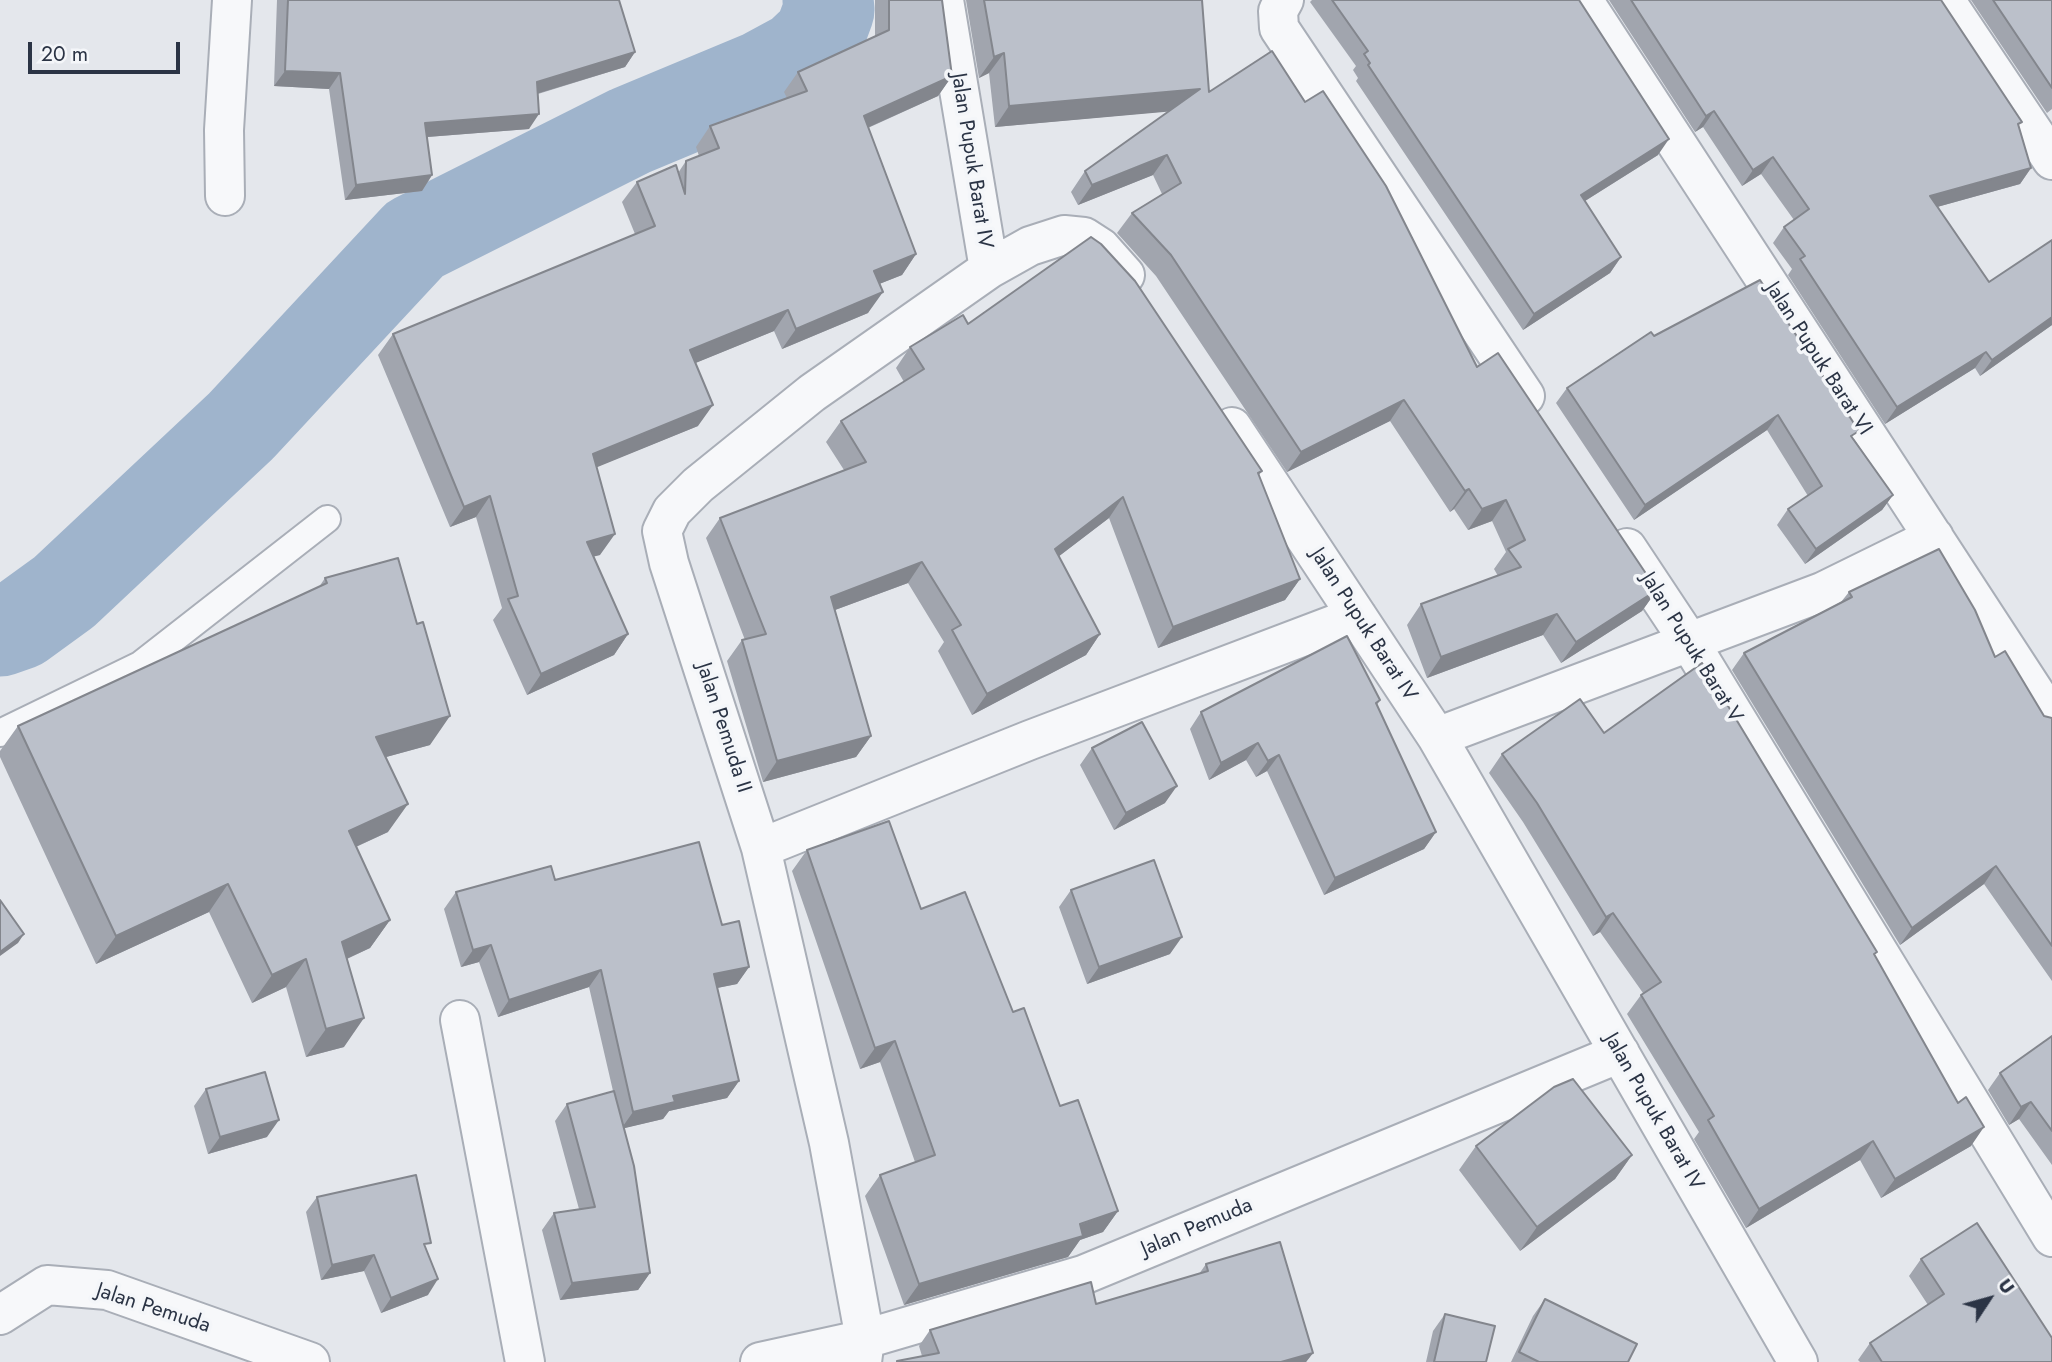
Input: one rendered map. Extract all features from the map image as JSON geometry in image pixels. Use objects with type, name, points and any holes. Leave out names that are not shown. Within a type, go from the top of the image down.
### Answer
[{"type":"street","points":[[225,195],[223,164],[232,0]]},
{"type":"street","name":"Jalan Pupuk Barat IV","points":[[944,0],[989,269],[1030,246],[1064,235],[1084,237],[1101,248],[1145,299]]},
{"type":"street","points":[[1283,0],[1278,11],[1279,28],[1543,422]]},
{"type":"street","name":"Jalan Pupuk Barat VI","points":[[1583,0],[1934,537],[2050,709]]},
{"type":"street","points":[[1945,0],[2052,160]]},
{"type":"street","name":"Jalan Pemuda II","points":[[864,1350],[829,1143],[761,848],[669,563],[662,531],[673,511],[708,476],[812,393],[989,269]]},
{"type":"street","name":"Jalan Pupuk Barat IV","points":[[1211,397],[1437,737],[1798,1362]]},
{"type":"street","name":"Jalan Pupuk Barat V","points":[[1605,515],[1690,643],[2052,1237]]},
{"type":"street","points":[[1437,737],[1822,592],[1934,537]]},
{"type":"street","points":[[761,848],[1030,740],[1357,616]]},
{"type":"street","points":[[460,1020],[525,1362]]},
{"type":"street","name":"Jalan Pemuda","points":[[760,1362],[864,1350],[1083,1275],[1620,1054]]},
{"type":"street","name":"Jalan Pemuda","points":[[0,1315],[47,1286],[107,1290],[310,1362]]},
{"type":"lane","points":[[0,733],[140,665],[327,519]]},
{"type":"building","points":[[288,0],[619,0],[635,52],[537,82],[539,114],[425,123],[432,175],[356,185],[340,73],[285,71]]},
{"type":"building","points":[[889,0],[942,0],[952,76],[864,116],[916,254],[874,271],[883,292],[796,329],[788,310],[690,350],[713,405],[593,454],[615,534],[587,542],[628,634],[541,674],[508,599],[518,596],[490,496],[464,507],[393,334],[655,226],[637,182],[676,165],[685,194],[686,161],[719,148],[710,126],[807,91],[798,72],[889,30]]},
{"type":"building","points":[[984,0],[1202,0],[1209,92],[1272,51],[1305,102],[1323,91],[1386,186],[1477,367],[1498,353],[1657,590],[1576,642],[1557,614],[1441,657],[1421,604],[1521,567],[1508,549],[1525,540],[1506,500],[1482,509],[1469,489],[1465,491],[1404,400],[1301,452],[1171,255],[1132,213],[1181,183],[1167,155],[1092,185],[1085,171],[1200,89],[1009,106],[1004,53],[994,57]]},
{"type":"building","points":[[1332,0],[1579,0],[1669,139],[1581,195],[1621,257],[1534,314],[1368,65],[1370,63],[1364,54],[1368,51]]},
{"type":"building","points":[[1631,0],[1941,0],[2022,122],[2018,124],[2031,168],[1930,196],[1989,282],[2052,240],[2052,317],[1992,360],[1986,352],[1897,407],[1800,259],[1805,256],[1784,227],[1809,209],[1773,157],[1753,170],[1714,111],[1706,116]]},
{"type":"building","points":[[1993,0],[2052,0],[2052,88]]},
{"type":"building","points":[[1091,237],[1101,244],[1135,281],[1262,471],[1258,473],[1300,579],[1173,627],[1123,497],[1055,549],[1100,634],[987,694],[952,630],[961,625],[922,562],[831,597],[871,736],[777,761],[742,640],[766,634],[720,518],[866,462],[841,421],[924,369],[910,347],[963,315],[968,324]]},
{"type":"building","points":[[1760,280],[1859,431],[1851,436],[1893,495],[1816,549],[1788,509],[1822,486],[1778,415],[1645,505],[1567,388],[1651,332],[1654,336]]},
{"type":"building","points":[[1939,549],[1975,610],[1995,657],[2005,651],[2044,716],[2052,718],[2052,946],[1996,866],[1912,928],[1744,653],[1852,597],[1849,592]]},
{"type":"building","points":[[398,558],[417,624],[423,622],[450,716],[376,737],[408,804],[349,831],[390,920],[342,942],[364,1018],[326,1029],[306,959],[272,975],[228,884],[116,936],[18,726],[327,583],[325,578]]},
{"type":"building","points":[[1347,636],[1380,700],[1376,703],[1436,832],[1335,878],[1279,755],[1268,761],[1258,743],[1221,763],[1201,712]]},
{"type":"building","points":[[1702,663],[1877,952],[1874,954],[1958,1103],[1966,1097],[1984,1127],[1895,1179],[1873,1141],[1759,1209],[1708,1120],[1714,1116],[1641,995],[1661,982],[1613,913],[1606,917],[1537,803],[1502,754],[1580,699],[1604,733]]},
{"type":"building","points":[[1142,722],[1177,786],[1126,813],[1092,748]]},
{"type":"building","points":[[889,821],[921,909],[965,892],[1013,1012],[1024,1008],[1060,1106],[1078,1100],[1118,1211],[1080,1224],[1083,1236],[919,1284],[880,1175],[935,1155],[895,1041],[875,1048],[807,850]]},
{"type":"building","points":[[699,842],[722,925],[739,921],[749,967],[714,974],[739,1081],[673,1096],[675,1102],[633,1112],[601,970],[509,1000],[491,945],[473,950],[456,892],[551,866],[555,880]]},
{"type":"building","points":[[1154,860],[1182,937],[1099,967],[1071,890]]},
{"type":"building","points":[[0,900],[24,934],[0,952]]},
{"type":"building","points":[[2052,1036],[2052,1131],[2031,1102],[2021,1107],[2000,1073]]},
{"type":"building","points":[[265,1072],[279,1120],[220,1137],[206,1089]]},
{"type":"building","points":[[1573,1079],[1632,1155],[1537,1227],[1476,1146],[1554,1087]]},
{"type":"building","points":[[614,1091],[634,1166],[650,1273],[572,1283],[554,1213],[595,1207],[567,1104]]},
{"type":"building","points":[[416,1175],[431,1243],[424,1244],[438,1279],[391,1298],[374,1255],[332,1265],[317,1197]]},
{"type":"building","points":[[1977,1223],[2052,1338],[2052,1362],[1882,1362],[1870,1343],[1944,1294],[1921,1259]]},
{"type":"building","points":[[1280,1242],[1313,1353],[1281,1362],[897,1362],[939,1353],[930,1330],[1091,1282],[1096,1304],[1208,1271],[1206,1264]]},
{"type":"building","points":[[1545,1299],[1637,1344],[1628,1362],[1539,1362],[1519,1352]]},
{"type":"building","points":[[1445,1314],[1495,1326],[1486,1362],[1434,1362]]},
{"type":"waterway","points":[[0,631],[20,624],[64,592],[241,426],[415,239],[630,131],[762,76],[799,56],[819,37],[829,10],[828,0]]}]
